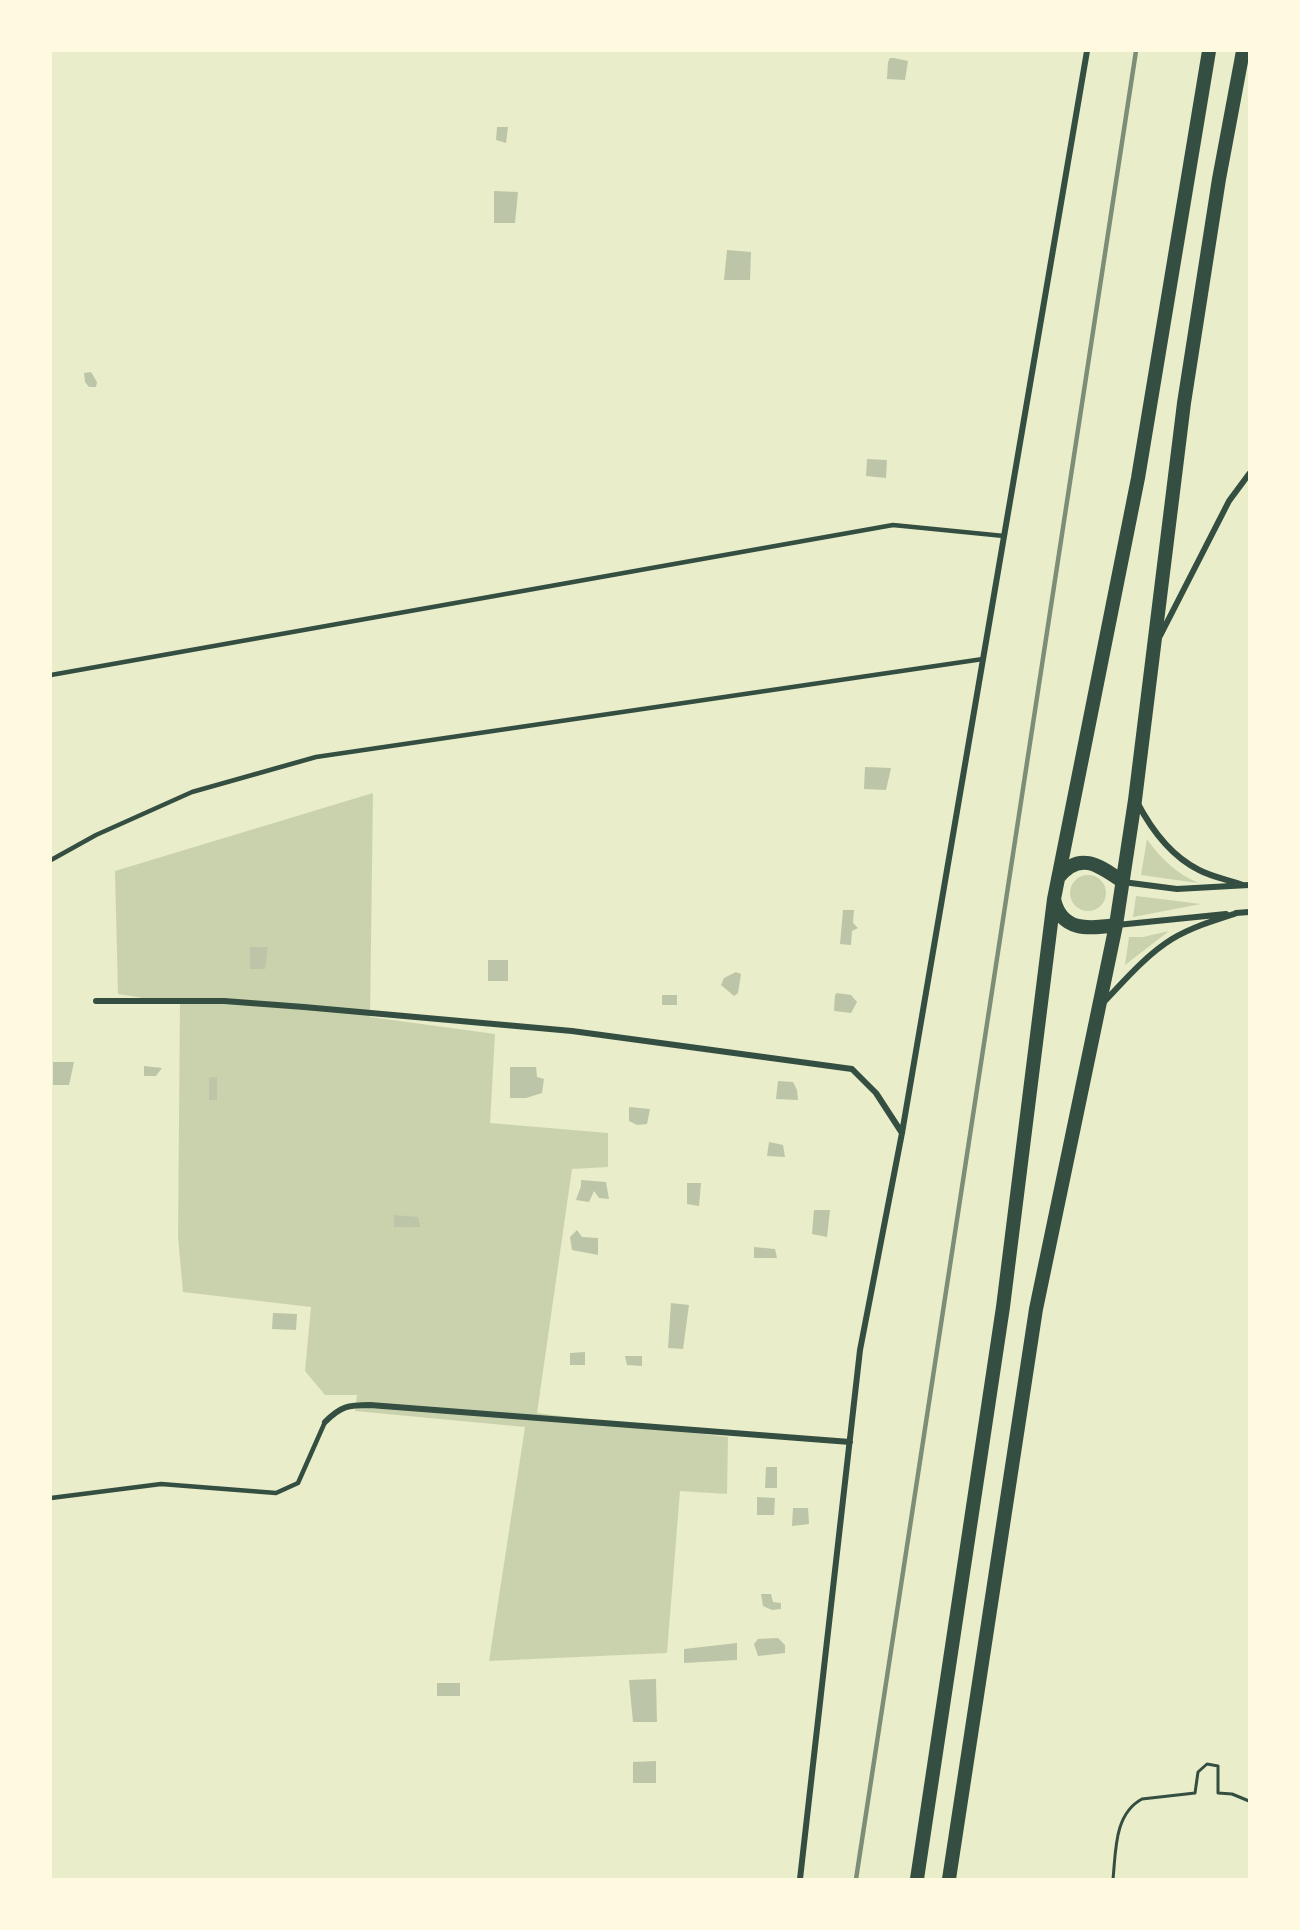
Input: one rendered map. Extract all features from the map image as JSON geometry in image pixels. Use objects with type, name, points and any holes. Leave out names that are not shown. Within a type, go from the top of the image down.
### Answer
[{"type":"highway","points":[[917,1879],[1003,1307],[1057,879],[1138,478],[1209,51]]},
{"type":"highway","points":[[949,1879],[1036,1309],[1100,1005],[1123,882],[1136,800],[1184,403],[1219,179],[1243,51]]},
{"type":"highway","points":[[1057,879],[1068,868],[1090,863],[1104,868],[1123,882]]},
{"type":"highway","points":[[1054,899],[1060,915],[1070,923],[1092,927],[1116,925]]},
{"type":"street","points":[[800,1879],[860,1350],[902,1133],[1087,51]]},
{"type":"street","points":[[1154,648],[1229,501],[1249,474]]},
{"type":"street","points":[[1136,800],[1150,827],[1184,861],[1198,870],[1246,885]]},
{"type":"street","points":[[1123,882],[1177,889],[1246,885]]},
{"type":"street","points":[[1116,925],[1249,912]]},
{"type":"street","points":[[1100,1005],[1171,940],[1197,927],[1237,913]]},
{"type":"street","points":[[96,1001],[224,1001],[328,1009],[572,1031],[852,1069],[876,1093],[902,1133]]},
{"type":"street","points":[[325,1422],[337,1410],[351,1405],[370,1404],[850,1442]]},
{"type":"lane","points":[[51,675],[893,525],[1004,536]]},
{"type":"lane","points":[[51,861],[96,835],[192,792],[316,757],[983,659]]},
{"type":"lane","points":[[51,1498],[161,1484],[276,1493],[298,1483],[325,1422]]},
{"type":"path","points":[[1113,1879],[1120,1827],[1125,1814],[1134,1803],[1142,1799],[1195,1793],[1198,1772],[1207,1764],[1218,1766],[1218,1793],[1232,1794],[1249,1801]]},
{"type":"green space","points":[[373,793],[370,1017],[495,1034],[490,1123],[608,1133],[608,1167],[572,1169],[537,1413],[728,1437],[727,1494],[680,1491],[667,1653],[489,1661],[525,1427],[355,1411],[357,1395],[325,1395],[305,1371],[311,1307],[183,1292],[178,1237],[180,1004],[118,994],[115,871]]},
{"type":"green space","points":[[1147,839],[1170,865],[1198,883],[1141,875]]},
{"type":"green space","points":[[1088,875],[1101,880],[1106,893],[1101,906],[1088,911],[1075,906],[1070,893],[1075,880]]},
{"type":"green space","points":[[1136,896],[1201,904],[1133,917]]},
{"type":"green space","points":[[1169,931],[1125,965],[1129,937],[1143,937]]},
{"type":"building","points":[[890,58],[908,61],[905,80],[887,79]]},
{"type":"building","points":[[497,127],[508,127],[506,143],[496,140]]},
{"type":"building","points":[[494,191],[518,192],[515,223],[494,223]]},
{"type":"building","points":[[727,250],[751,252],[750,280],[724,280]]},
{"type":"building","points":[[91,372],[97,382],[96,387],[89,387],[85,382],[84,373]]},
{"type":"building","points":[[867,459],[887,460],[886,478],[866,476]]},
{"type":"building","points":[[865,767],[891,768],[886,790],[864,789]]},
{"type":"building","points":[[843,910],[854,910],[853,923],[858,928],[852,931],[851,945],[840,944]]},
{"type":"building","points":[[250,947],[268,947],[265,969],[250,969]]},
{"type":"building","points":[[488,960],[508,960],[508,981],[488,981]]},
{"type":"building","points":[[736,972],[741,974],[738,993],[734,996],[721,985],[724,978]]},
{"type":"building","points":[[837,993],[851,995],[857,1002],[851,1013],[834,1011]]},
{"type":"building","points":[[662,995],[677,995],[677,1005],[662,1005]]},
{"type":"building","points":[[53,1062],[74,1062],[69,1085],[53,1085]]},
{"type":"building","points":[[144,1066],[162,1068],[156,1076],[144,1076]]},
{"type":"building","points":[[510,1067],[536,1067],[537,1077],[544,1079],[542,1093],[526,1098],[510,1098]]},
{"type":"building","points":[[217,1077],[217,1100],[209,1100],[209,1078]]},
{"type":"building","points":[[778,1081],[793,1082],[798,1100],[776,1099]]},
{"type":"building","points":[[629,1107],[650,1109],[647,1124],[637,1125],[629,1121]]},
{"type":"building","points":[[769,1142],[783,1145],[785,1157],[767,1156]]},
{"type":"building","points":[[581,1180],[606,1182],[609,1199],[599,1198],[594,1191],[589,1202],[576,1200]]},
{"type":"building","points":[[687,1183],[701,1183],[699,1206],[687,1204]]},
{"type":"building","points":[[814,1210],[830,1210],[827,1237],[812,1234]]},
{"type":"building","points":[[394,1215],[418,1217],[420,1227],[394,1227]]},
{"type":"building","points":[[577,1230],[582,1237],[598,1238],[598,1255],[572,1250],[570,1237]]},
{"type":"building","points":[[754,1247],[775,1249],[777,1258],[754,1258]]},
{"type":"building","points":[[671,1303],[689,1305],[683,1349],[668,1348]]},
{"type":"building","points":[[273,1313],[297,1314],[296,1330],[272,1329]]},
{"type":"building","points":[[585,1352],[585,1365],[570,1365],[570,1353]]},
{"type":"building","points":[[625,1356],[642,1356],[642,1366],[627,1365]]},
{"type":"building","points":[[766,1467],[777,1467],[777,1488],[765,1488]]},
{"type":"building","points":[[757,1497],[775,1498],[774,1515],[757,1515]]},
{"type":"building","points":[[793,1508],[808,1508],[809,1524],[792,1526]]},
{"type":"building","points":[[761,1594],[771,1594],[773,1602],[781,1603],[781,1609],[772,1610],[763,1606]]},
{"type":"building","points":[[778,1638],[785,1645],[785,1653],[758,1656],[754,1644],[758,1639]]},
{"type":"building","points":[[737,1643],[737,1660],[684,1663],[684,1649]]},
{"type":"building","points":[[656,1679],[657,1722],[633,1722],[629,1680]]},
{"type":"building","points":[[437,1683],[460,1683],[460,1696],[437,1696]]},
{"type":"building","points":[[656,1761],[656,1783],[633,1783],[633,1762]]},
{"type":"railway","points":[[856,1879],[1136,51]]}]
